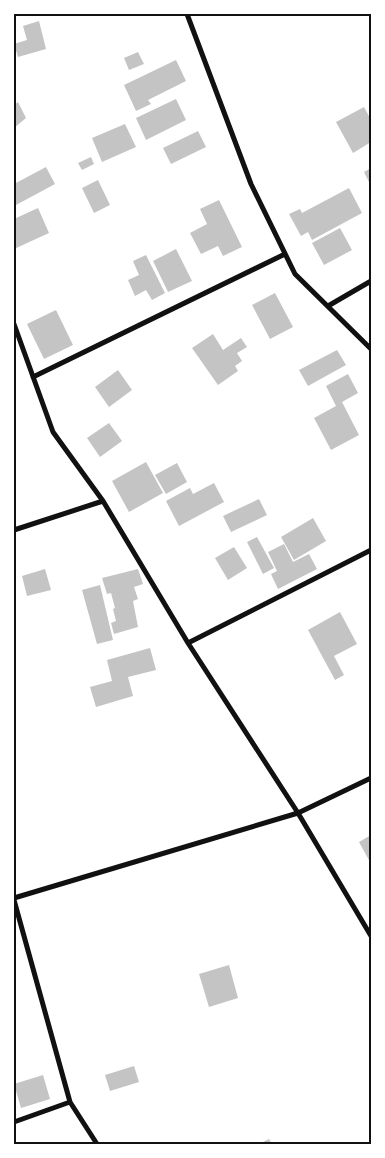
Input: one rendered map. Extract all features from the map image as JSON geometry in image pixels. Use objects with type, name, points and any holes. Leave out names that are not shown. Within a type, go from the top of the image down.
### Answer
[{"type":"street","points":[[187,14],[251,184],[295,274],[371,349]]},
{"type":"street","points":[[33,377],[285,254]]},
{"type":"street","points":[[328,306],[371,281]]},
{"type":"street","points":[[14,324],[53,432],[104,502],[188,643],[298,813],[371,936]]},
{"type":"street","points":[[14,530],[104,502]]},
{"type":"street","points":[[188,643],[371,550]]},
{"type":"street","points":[[97,1144],[70,1102],[14,899],[298,813],[371,778]]},
{"type":"street","points":[[14,1122],[70,1102]]},
{"type":"building","points":[[39,21],[46,49],[18,57],[14,44],[27,40],[23,26]]},
{"type":"building","points":[[138,52],[144,64],[129,70],[124,58]]},
{"type":"building","points":[[176,60],[186,81],[148,100],[151,104],[136,111],[124,85]]},
{"type":"building","points":[[176,99],[186,120],[146,140],[136,118]]},
{"type":"building","points":[[18,102],[26,118],[14,128],[14,105]]},
{"type":"building","points":[[364,107],[371,120],[371,142],[353,153],[336,122]]},
{"type":"building","points":[[125,124],[136,147],[102,162],[92,138]]},
{"type":"building","points":[[198,131],[206,147],[171,164],[163,148]]},
{"type":"building","points":[[91,157],[94,164],[82,170],[78,163]]},
{"type":"building","points":[[46,167],[55,184],[16,205],[14,184]]},
{"type":"building","points":[[371,168],[371,186],[364,172]]},
{"type":"building","points":[[98,180],[110,205],[94,213],[82,188]]},
{"type":"building","points":[[349,188],[362,213],[312,240],[308,232],[301,236],[289,214],[300,209],[302,213]]},
{"type":"building","points":[[219,200],[242,247],[223,256],[218,246],[201,254],[190,233],[207,224],[200,209]]},
{"type":"building","points":[[38,208],[49,233],[14,249],[14,219]]},
{"type":"building","points":[[340,228],[352,250],[324,265],[312,243]]},
{"type":"building","points":[[176,249],[192,281],[168,292],[153,261]]},
{"type":"building","points":[[146,255],[165,293],[152,300],[146,290],[135,296],[128,280],[139,275],[133,261]]},
{"type":"building","points":[[275,293],[293,327],[270,339],[252,305]]},
{"type":"building","points":[[56,310],[73,345],[44,359],[27,324]]},
{"type":"building","points":[[213,334],[223,350],[241,338],[247,347],[237,353],[242,361],[235,366],[238,371],[218,385],[192,348]]},
{"type":"building","points":[[337,350],[346,365],[308,386],[299,370]]},
{"type":"building","points":[[118,370],[132,390],[109,407],[95,387]]},
{"type":"building","points":[[348,374],[358,393],[342,402],[359,435],[331,450],[314,418],[336,406],[326,386]]},
{"type":"building","points":[[109,423],[122,441],[100,457],[87,438]]},
{"type":"building","points":[[146,462],[163,493],[129,512],[112,481]]},
{"type":"building","points":[[177,463],[187,482],[166,494],[155,475]]},
{"type":"building","points":[[214,483],[224,502],[179,526],[166,501],[190,488],[193,494]]},
{"type":"building","points":[[259,499],[267,515],[231,532],[223,516]]},
{"type":"building","points":[[313,518],[326,541],[294,560],[281,537]]},
{"type":"building","points":[[257,537],[274,568],[263,574],[247,542]]},
{"type":"building","points":[[284,544],[293,562],[309,554],[317,569],[278,589],[271,574],[277,571],[268,552]]},
{"type":"building","points":[[234,547],[247,568],[228,580],[215,558]]},
{"type":"building","points":[[45,569],[51,590],[27,596],[22,576]]},
{"type":"building","points":[[138,569],[143,584],[134,587],[138,599],[133,601],[138,627],[114,634],[111,623],[116,621],[113,609],[115,608],[111,593],[107,594],[102,578]]},
{"type":"building","points":[[100,585],[113,640],[97,644],[82,590]]},
{"type":"building","points":[[340,612],[357,644],[334,656],[344,675],[335,680],[308,630]]},
{"type":"building","points":[[150,648],[156,670],[128,677],[133,696],[96,707],[90,687],[112,681],[107,660]]},
{"type":"building","points":[[371,835],[371,861],[370,862],[359,842]]},
{"type":"building","points":[[229,965],[238,998],[209,1007],[199,974]]},
{"type":"building","points":[[134,1066],[139,1082],[110,1091],[105,1075]]},
{"type":"building","points":[[43,1075],[50,1099],[21,1108],[14,1084]]},
{"type":"building","points":[[269,1139],[272,1144],[259,1144]]}]
